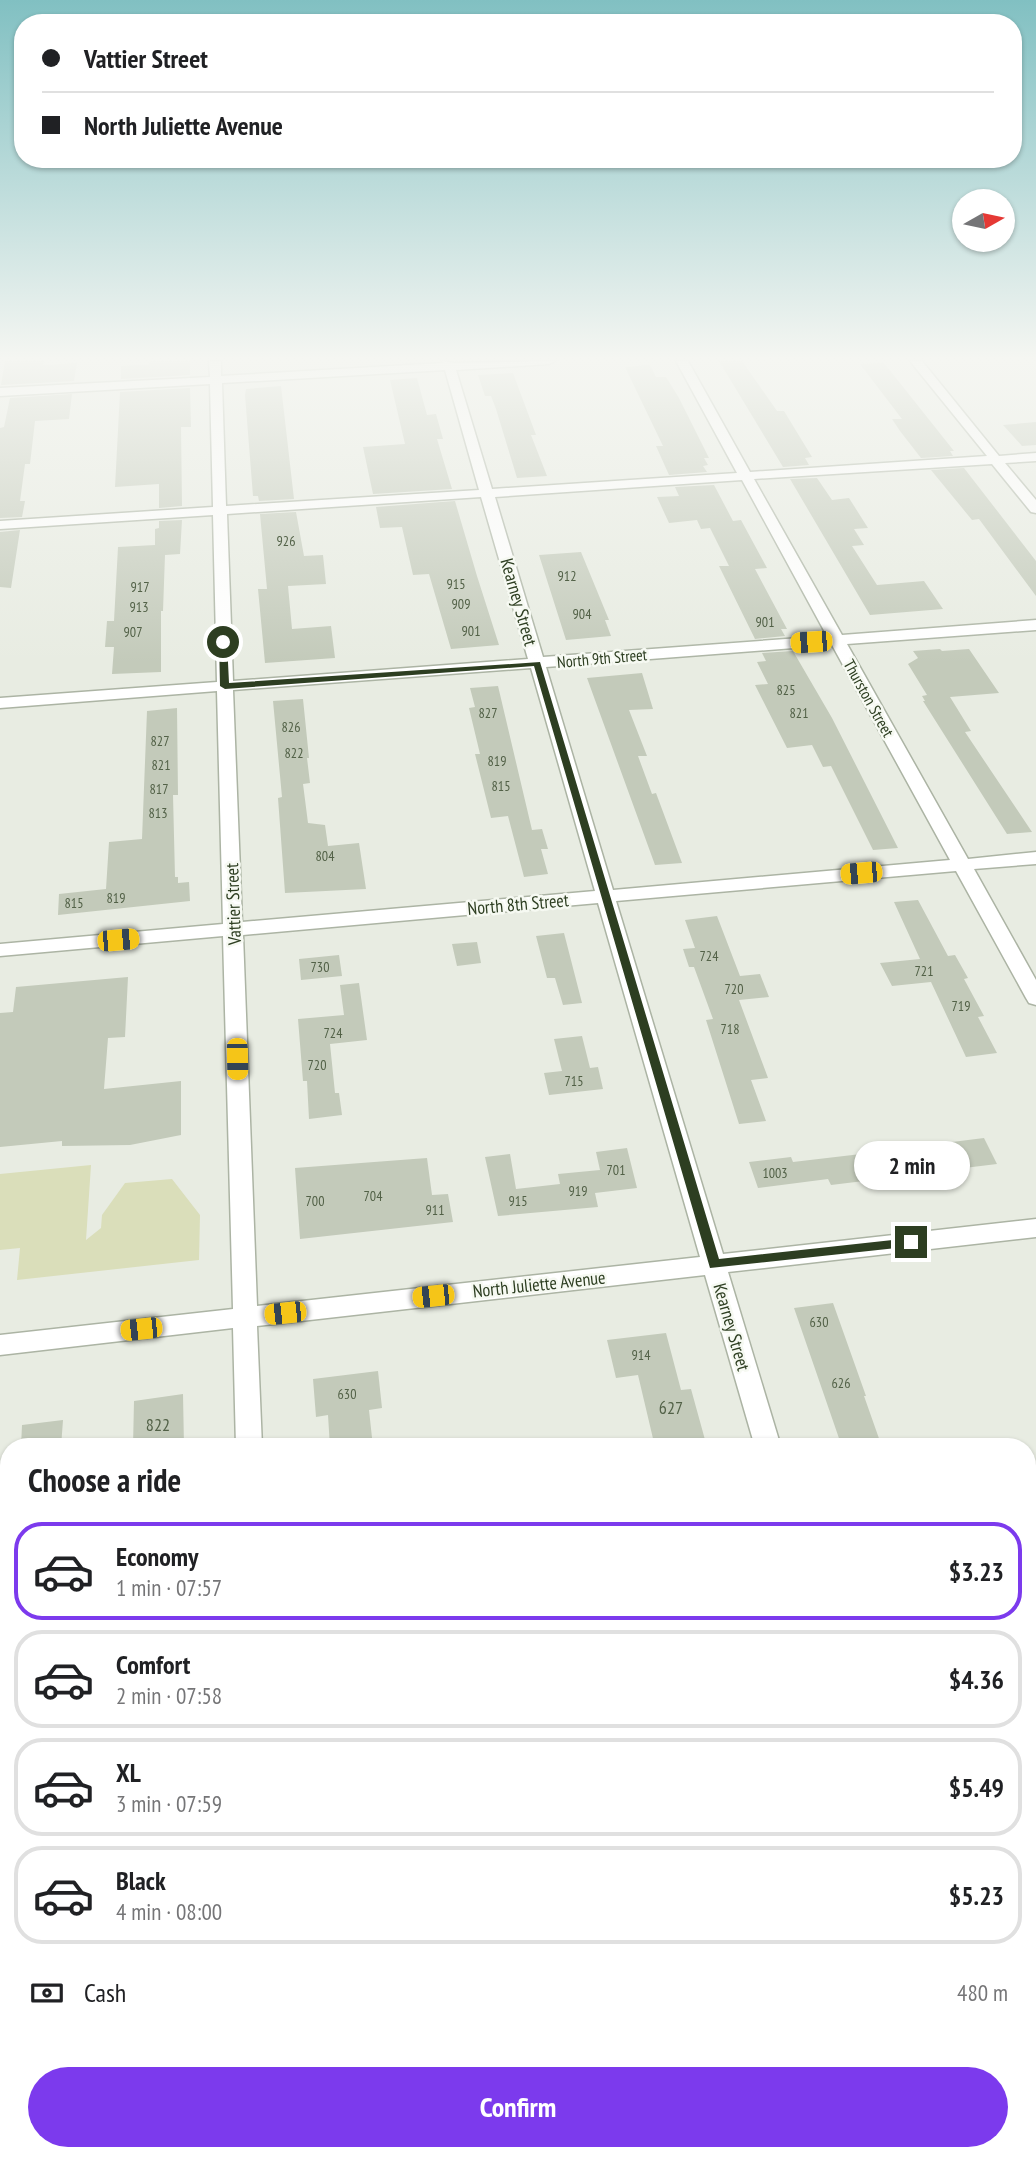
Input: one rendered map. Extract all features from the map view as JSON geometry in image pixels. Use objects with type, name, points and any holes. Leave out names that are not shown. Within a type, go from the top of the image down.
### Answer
[{"type":"street","name":"Vattier Street","points":[[218,462],[249,1438]]},
{"type":"street","name":"Kearney Street","points":[[478,462],[765,1438]]},
{"type":"street","name":"Thurston Street","points":[[738,462],[1036,998]]},
{"type":"street","points":[[0,525],[968,462]]},
{"type":"street","points":[[997,462],[1036,509]]},
{"type":"street","name":"North 9th Street","points":[[0,703],[1036,625]]},
{"type":"street","name":"North 8th Street","points":[[0,950],[1036,858]]},
{"type":"street","name":"North Juliette Avenue","points":[[0,1345],[1036,1228]]},
{"type":"green space","points":[[91,1165],[86,1240],[101,1228],[102,1215],[125,1183],[172,1179],[200,1215],[199,1260],[17,1280],[20,1248],[0,1250],[0,1174]]},
{"type":"building","points":[[0,462],[30,462],[25,464],[20,501],[25,501],[22,517],[0,518]]},
{"type":"building","points":[[116,462],[181,462],[182,506],[159,508],[159,484],[115,487]]},
{"type":"building","points":[[250,462],[290,462],[294,499],[259,501],[258,496],[253,496]]},
{"type":"building","points":[[366,462],[444,462],[452,489],[373,494]]},
{"type":"building","points":[[512,462],[541,462],[547,476],[517,478]]},
{"type":"building","points":[[663,462],[706,462],[708,465],[703,466],[707,472],[669,475]]},
{"type":"building","points":[[780,462],[807,462],[809,465],[783,467]]},
{"type":"building","points":[[964,468],[1036,561],[1036,596],[979,519],[972,520],[931,470]]},
{"type":"building","points":[[817,478],[832,500],[849,498],[868,528],[854,529],[864,545],[852,546],[877,585],[924,581],[943,609],[870,615],[790,479]]},
{"type":"building","points":[[714,485],[733,521],[741,520],[767,568],[755,569],[787,629],[781,629],[785,636],[755,639],[719,566],[729,566],[710,528],[701,529],[697,520],[669,523],[657,497],[679,496],[675,487]]},
{"type":"building","points":[[455,501],[499,645],[451,649],[429,574],[413,575],[402,527],[380,528],[376,507]]},
{"type":"building","points":[[296,512],[304,556],[323,555],[326,584],[288,586],[292,629],[331,626],[335,658],[265,663],[258,589],[267,589],[260,514]]},
{"type":"building","points":[[182,520],[180,554],[165,555],[161,672],[112,674],[114,647],[105,647],[107,621],[114,621],[118,547],[155,545],[155,529],[159,528],[159,521]]},
{"type":"building","points":[[20,530],[11,588],[0,587],[0,532]]},
{"type":"building","points":[[581,552],[609,620],[605,620],[611,636],[566,640],[539,555]]},
{"type":"building","points":[[969,649],[999,693],[950,697],[971,731],[965,732],[1032,832],[1007,834],[923,701],[922,696],[927,695],[908,664],[918,658],[913,651]]},
{"type":"building","points":[[793,651],[832,718],[898,848],[873,850],[831,766],[823,767],[812,745],[787,748],[755,685],[768,684],[757,662],[766,661],[762,653]]},
{"type":"building","points":[[642,673],[653,709],[629,710],[647,756],[638,756],[652,794],[656,793],[682,863],[655,865],[587,678]]},
{"type":"building","points":[[498,686],[532,830],[542,829],[548,849],[541,849],[548,874],[524,877],[508,816],[491,818],[475,754],[480,754],[469,708],[475,707],[470,688]]},
{"type":"building","points":[[303,699],[309,758],[310,783],[303,784],[308,823],[325,825],[328,846],[359,843],[366,889],[285,893],[278,798],[282,797],[273,701]]},
{"type":"building","points":[[177,708],[178,795],[173,795],[175,877],[178,877],[178,883],[189,882],[190,901],[58,915],[59,894],[106,889],[109,842],[142,839],[147,711]]},
{"type":"building","points":[[918,900],[948,956],[955,955],[968,978],[964,979],[984,1016],[978,1017],[997,1053],[966,1057],[931,982],[892,986],[880,963],[920,959],[894,902]]},
{"type":"building","points":[[717,916],[740,976],[760,974],[769,997],[739,1000],[768,1078],[751,1080],[766,1121],[739,1124],[706,1020],[713,1019],[694,967],[689,967],[683,949],[695,948],[685,920]]},
{"type":"building","points":[[564,933],[582,1003],[563,1005],[555,978],[547,978],[536,936]]},
{"type":"building","points":[[477,942],[481,963],[457,966],[452,944]]},
{"type":"building","points":[[339,955],[342,976],[301,980],[299,959]]},
{"type":"building","points":[[128,977],[125,1037],[108,1038],[104,1089],[181,1081],[181,1135],[130,1145],[62,1146],[62,1141],[0,1147],[0,1013],[13,1012],[16,987]]},
{"type":"building","points":[[359,983],[367,1040],[330,1044],[335,1093],[339,1093],[342,1115],[309,1119],[307,1081],[303,1081],[298,1019],[344,1015],[340,985]]},
{"type":"building","points":[[582,1036],[590,1068],[598,1067],[603,1089],[549,1095],[544,1073],[562,1071],[554,1039]]},
{"type":"building","points":[[984,1138],[997,1164],[956,1169],[944,1143]]},
{"type":"building","points":[[627,1148],[637,1188],[595,1193],[598,1207],[498,1216],[485,1157],[510,1154],[516,1189],[560,1184],[558,1174],[600,1170],[596,1152]]},
{"type":"building","points":[[861,1154],[872,1180],[831,1185],[828,1179],[758,1188],[749,1162],[791,1157],[793,1162]]},
{"type":"building","points":[[427,1158],[432,1195],[448,1194],[453,1222],[300,1239],[295,1168]]},
{"type":"building","points":[[833,1303],[879,1438],[839,1438],[794,1308]]},
{"type":"building","points":[[666,1333],[681,1390],[691,1389],[705,1438],[653,1438],[638,1375],[616,1378],[607,1340]]},
{"type":"building","points":[[378,1371],[382,1408],[369,1410],[372,1438],[329,1438],[328,1415],[316,1417],[313,1379]]},
{"type":"building","points":[[183,1394],[184,1438],[133,1438],[134,1401]]},
{"type":"building","points":[[63,1420],[62,1438],[21,1438],[22,1425]]},
{"type":"route","points":[[223,642],[225,686],[537,664],[714,1265],[911,1242]]}]
